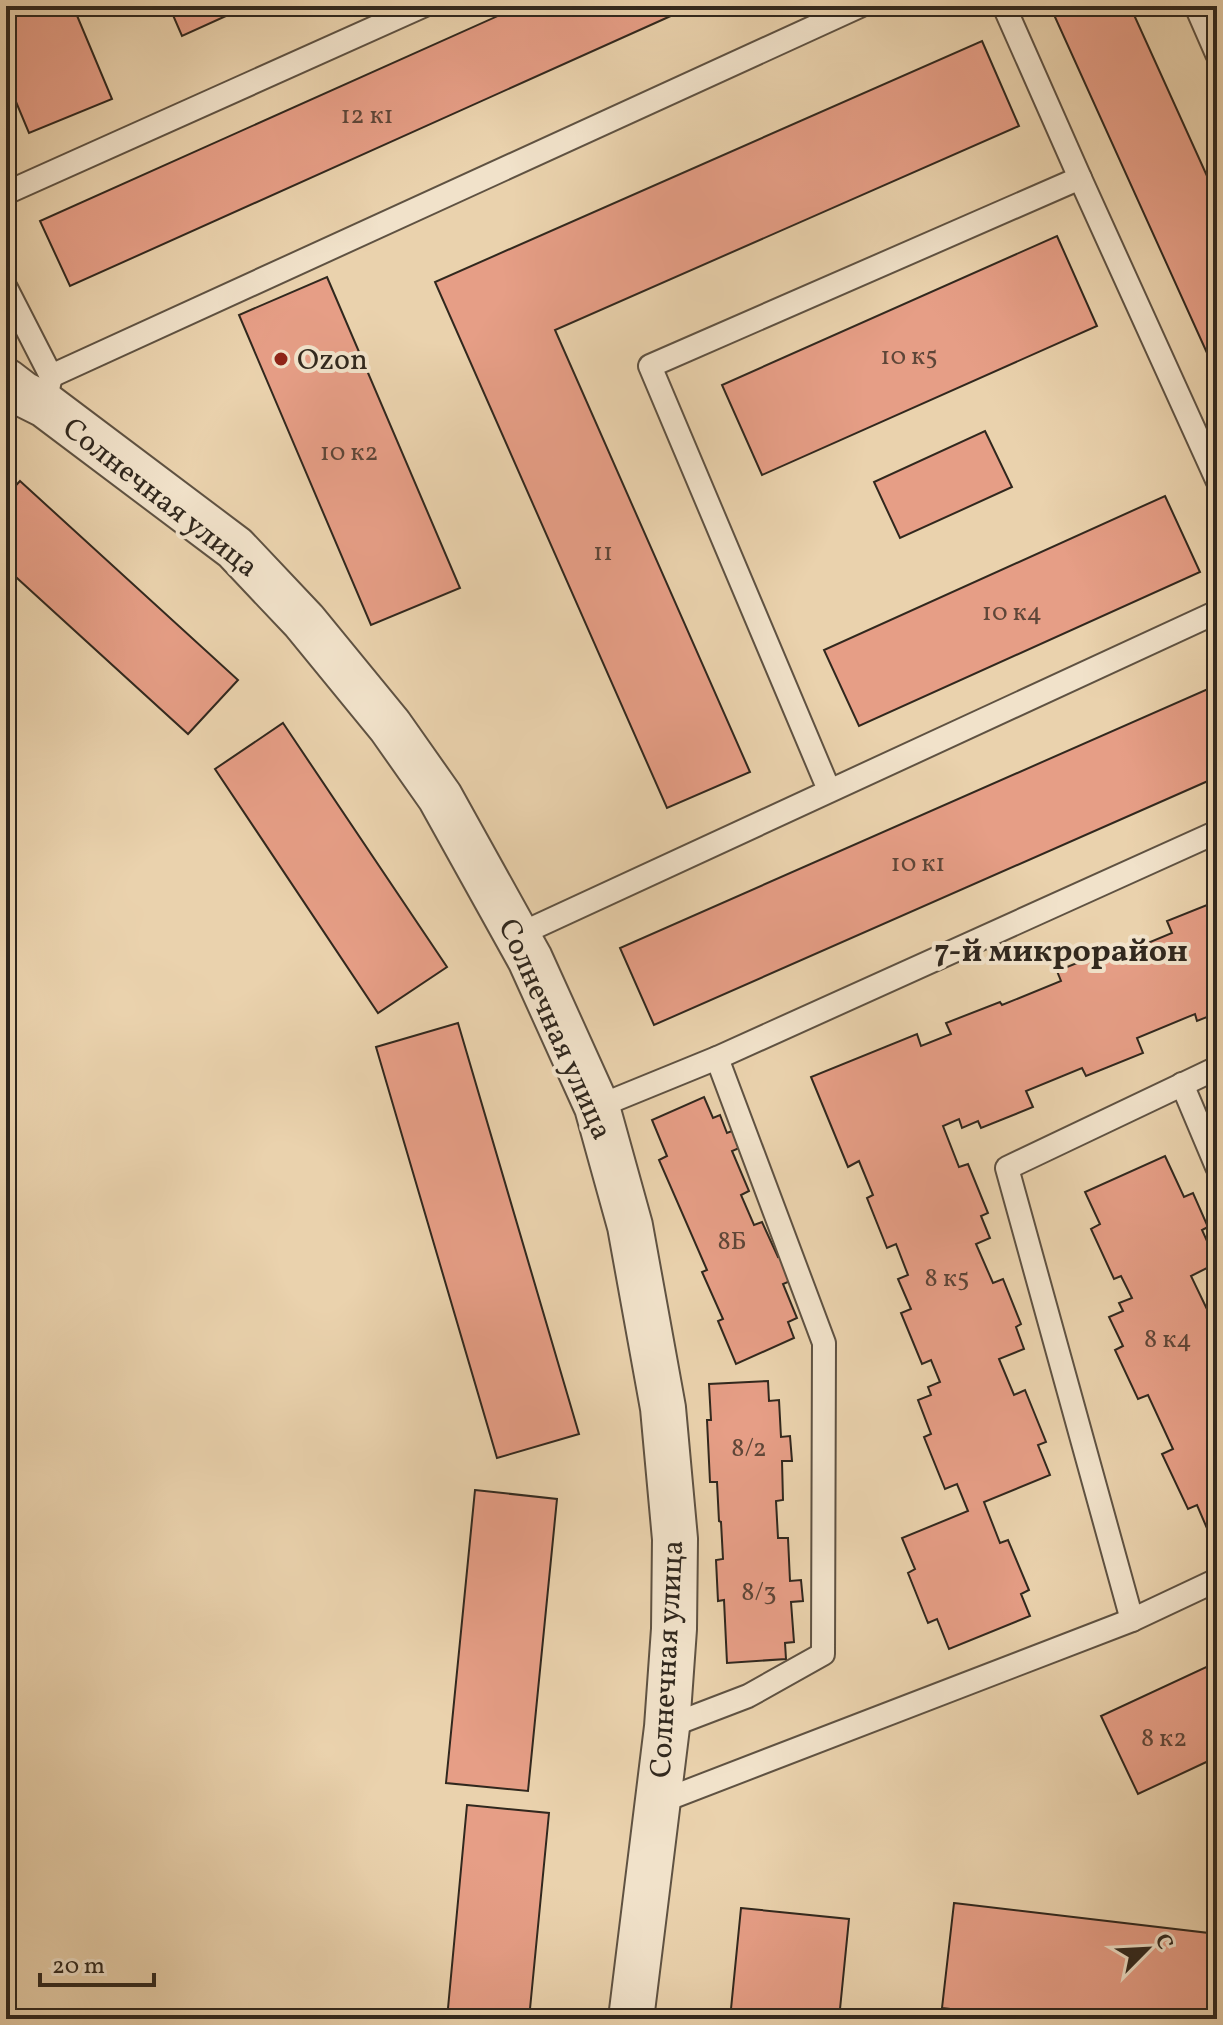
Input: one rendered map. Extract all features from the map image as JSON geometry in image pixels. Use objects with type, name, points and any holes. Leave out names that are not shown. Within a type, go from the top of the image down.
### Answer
[{"type":"street","name":"Солнечная улица","points":[[6,381],[23,394],[48,391],[235,548],[304,621],[390,726],[440,797],[518,935],[597,1107],[630,1226],[663,1408],[675,1539],[674,1629],[667,1727],[631,2019]]},
{"type":"lane","points":[[6,193],[423,6]]},
{"type":"lane","points":[[6,288],[48,391],[860,6]]},
{"type":"lane","points":[[1004,6],[1217,480]]},
{"type":"lane","points":[[1196,6],[1217,54]]},
{"type":"lane","points":[[829,790],[650,366],[1080,178]]},
{"type":"lane","points":[[518,935],[1217,612]]},
{"type":"lane","points":[[597,1107],[717,1058],[1217,832]]},
{"type":"lane","points":[[667,1727],[748,1696],[823,1654],[824,1343],[717,1058]]},
{"type":"lane","points":[[1132,1620],[1007,1168],[1217,1068]]},
{"type":"lane","points":[[1182,1084],[1217,1167]]},
{"type":"lane","points":[[657,1803],[1132,1620],[1217,1580]]},
{"type":"building","points":[[6,6],[73,6],[112,99],[29,133],[6,78]]},
{"type":"building","points":[[169,6],[248,6],[182,36]]},
{"type":"building","points":[[520,6],[693,6],[70,286],[40,221]]},
{"type":"building","points":[[1050,6],[1130,6],[1217,198],[1217,375]]},
{"type":"building","points":[[982,41],[1019,126],[555,330],[750,772],[667,808],[435,282]]},
{"type":"building","points":[[1057,236],[1097,326],[762,475],[722,385]]},
{"type":"building","points":[[327,277],[460,588],[371,625],[239,315]]},
{"type":"building","points":[[985,431],[1012,487],[900,538],[874,482]]},
{"type":"building","points":[[20,481],[238,680],[188,734],[6,568],[6,496]]},
{"type":"building","points":[[1165,496],[1200,572],[859,726],[824,650]]},
{"type":"building","points":[[1217,685],[1217,777],[654,1025],[620,948]]},
{"type":"building","points":[[283,723],[447,967],[378,1013],[215,769]]},
{"type":"building","points":[[1217,901],[1217,1013],[1197,1021],[1195,1014],[1137,1038],[1143,1053],[1086,1076],[1082,1068],[1026,1091],[1033,1107],[981,1128],[978,1121],[962,1128],[959,1119],[943,1126],[959,1167],[968,1164],[988,1213],[981,1216],[990,1238],[976,1244],[993,1283],[1003,1279],[1021,1324],[1016,1327],[1024,1349],[999,1359],[1014,1395],[1025,1390],[1046,1442],[1038,1445],[1050,1475],[984,1502],[1000,1543],[1008,1540],[1029,1590],[1021,1594],[1030,1616],[949,1649],[937,1619],[928,1623],[908,1573],[915,1569],[902,1538],[968,1511],[957,1484],[945,1489],[924,1437],[931,1434],[918,1400],[931,1395],[928,1387],[940,1382],[931,1360],[922,1364],[901,1313],[911,1309],[898,1279],[908,1275],[896,1244],[887,1248],[867,1198],[873,1195],[859,1161],[848,1167],[811,1077],[917,1034],[921,1046],[951,1034],[946,1023],[1061,981],[1057,971],[1109,950],[1112,958],[1172,933],[1167,921]]},
{"type":"building","points":[[458,1023],[579,1434],[497,1458],[376,1047]]},
{"type":"building","points":[[704,1097],[713,1118],[720,1115],[727,1133],[737,1129],[744,1146],[732,1151],[749,1191],[741,1195],[754,1225],[762,1222],[778,1257],[784,1255],[795,1279],[783,1284],[797,1318],[788,1322],[794,1338],[736,1364],[718,1321],[723,1319],[702,1272],[707,1270],[659,1160],[667,1156],[652,1120]]},
{"type":"building","points":[[1165,1156],[1184,1197],[1193,1193],[1208,1227],[1202,1230],[1217,1263],[1191,1276],[1217,1330],[1217,1530],[1209,1533],[1197,1505],[1188,1509],[1162,1454],[1173,1449],[1148,1395],[1138,1399],[1115,1350],[1123,1346],[1109,1317],[1123,1311],[1119,1303],[1132,1298],[1121,1276],[1114,1279],[1091,1229],[1100,1224],[1085,1192]]},
{"type":"building","points":[[768,1381],[769,1401],[779,1400],[781,1437],[790,1436],[792,1461],[782,1461],[783,1500],[776,1501],[778,1538],[788,1538],[790,1581],[801,1580],[803,1601],[791,1602],[794,1642],[785,1643],[786,1659],[727,1663],[724,1600],[718,1601],[716,1560],[723,1559],[721,1522],[717,1482],[710,1482],[709,1384]]},
{"type":"building","points":[[475,1490],[557,1499],[528,1791],[446,1783]]},
{"type":"building","points":[[1217,1662],[1217,1757],[1138,1794],[1101,1716]]},
{"type":"building","points":[[467,1805],[549,1813],[529,2019],[447,2019]]},
{"type":"building","points":[[954,1903],[1217,1934],[1217,2019],[1036,2019],[942,2008]]},
{"type":"building","points":[[741,1908],[849,1919],[839,2019],[730,2019]]},
{"type":"place","name":"Ozon","points":[[281,359]]},
{"type":"district","name":"7-й микрорайон","points":[[1061,950]]}]
